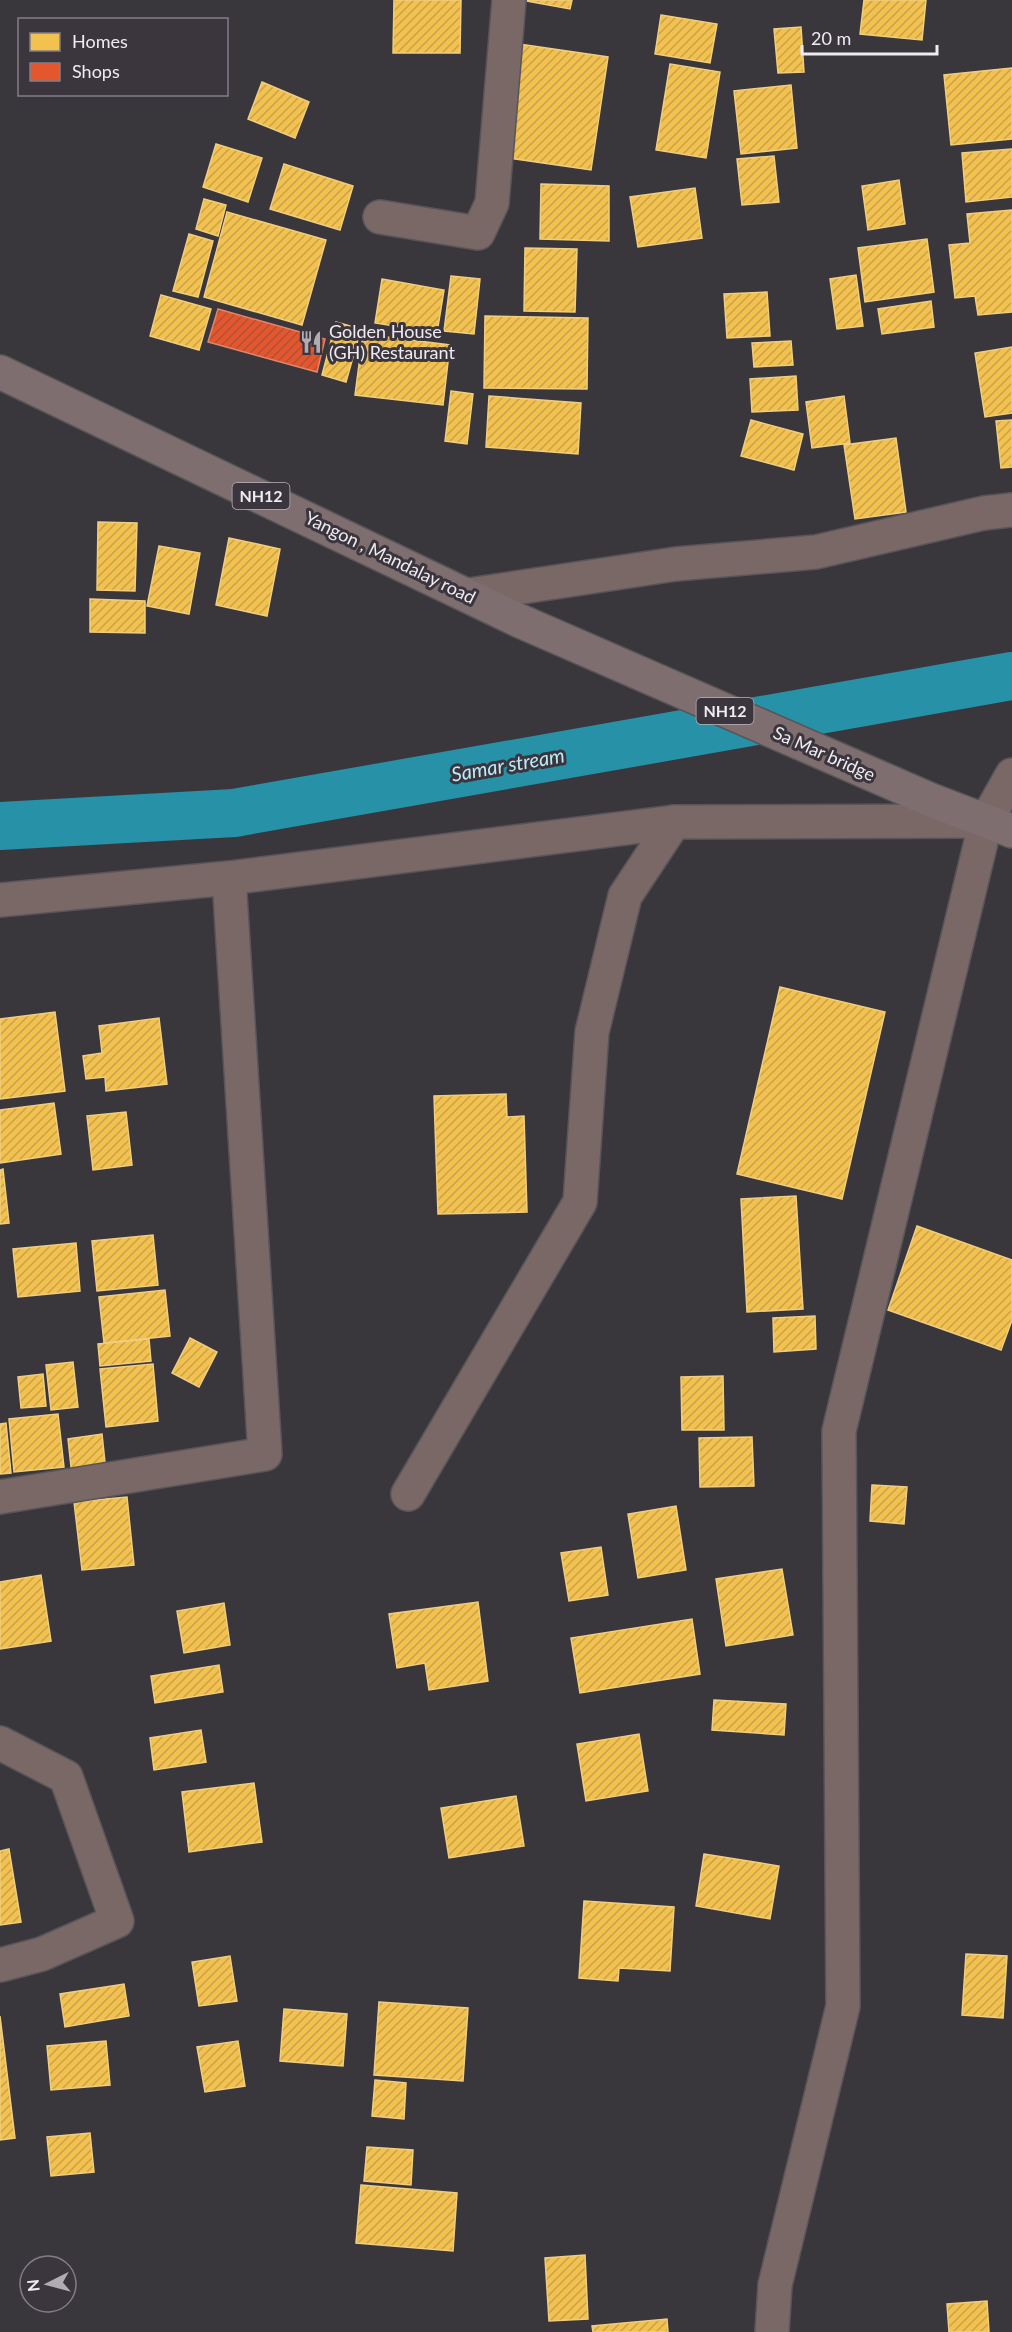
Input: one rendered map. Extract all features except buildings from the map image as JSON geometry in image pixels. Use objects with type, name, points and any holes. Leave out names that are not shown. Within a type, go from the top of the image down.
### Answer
[{"type":"highway","name":"Yangon , Mandalay road","points":[[0,372],[520,621]]},
{"type":"highway","name":"Sa Mar bridge","points":[[520,621],[931,800],[999,826]]},
{"type":"street","points":[[380,218],[478,233],[492,204],[509,0]]},
{"type":"street","points":[[469,595],[676,564],[816,552],[984,513],[1012,510]]},
{"type":"street","points":[[772,2332],[775,2285],[843,2006],[839,1431],[1012,775]]},
{"type":"street","points":[[0,900],[229,878],[674,822],[999,826]]},
{"type":"street","points":[[408,1494],[580,1202],[592,1032],[625,896],[674,822]]},
{"type":"street","points":[[0,1497],[265,1454],[229,878]]},
{"type":"street","points":[[0,1743],[66,1777],[117,1921],[42,1954],[0,1965]]},
{"type":"waterway","name":"Samar stream","points":[[0,826],[234,813],[1012,676]]},
{"type":"place","name":"Golden House (GH) Restaurant","points":[[311,342]]}]
